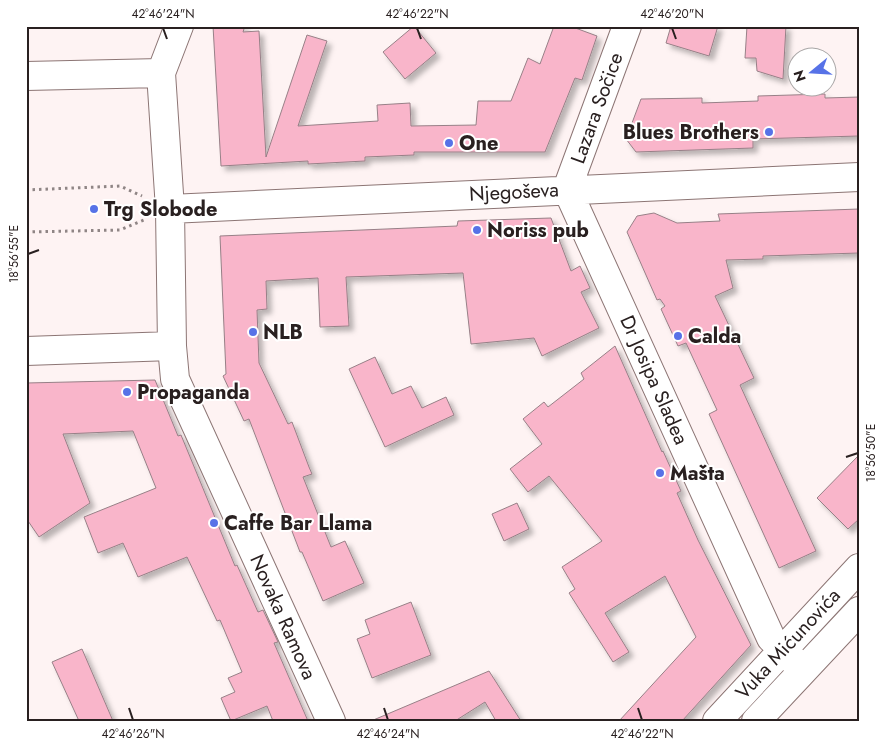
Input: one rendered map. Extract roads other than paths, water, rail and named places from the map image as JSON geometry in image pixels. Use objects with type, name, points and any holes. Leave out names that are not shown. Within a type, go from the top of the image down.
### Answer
[{"type":"street","points":[[26,351],[172,346],[170,209],[161,73],[178,26]]},
{"type":"street","name":"Lazara Sočice","points":[[567,189],[627,26]]},
{"type":"street","points":[[26,76],[161,73]]},
{"type":"street","name":"Njegoševa","points":[[170,209],[567,189],[859,177]]},
{"type":"street","name":"Dr Josipa Sladea","points":[[567,189],[771,638],[803,670]]},
{"type":"street","name":"Novaka Ramova","points":[[172,346],[175,378],[330,721]]},
{"type":"street","name":"Vuka Mićunovića","points":[[717,721],[859,568]]},
{"type":"street","name":"Vuka Mićunovića","points":[[756,721],[859,611]]},
{"type":"place","name":"Blues Brothers","points":[[769,132]]},
{"type":"place","name":"One","points":[[449,143]]},
{"type":"place","name":"Trg Slobode","points":[[94,209]]},
{"type":"place","name":"Noriss pub","points":[[477,230]]},
{"type":"place","name":"NLB","points":[[253,332]]},
{"type":"place","name":"Calda","points":[[678,336]]},
{"type":"place","name":"Propaganda","points":[[127,392]]},
{"type":"place","name":"Mašta","points":[[660,473]]},
{"type":"place","name":"Caffe Bar Llama","points":[[214,523]]}]
